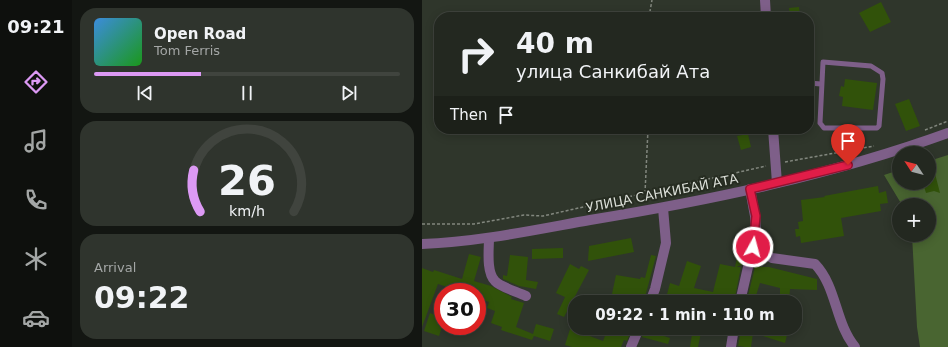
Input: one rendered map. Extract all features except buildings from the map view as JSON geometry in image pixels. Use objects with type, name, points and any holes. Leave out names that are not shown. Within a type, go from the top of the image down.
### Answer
[{"type":"street","points":[[764,0],[765,12]]},
{"type":"street","name":"УЛИЦА САНКИБАЙ АТА","points":[[422,244],[489,238],[663,208],[777,183],[848,165],[948,133]]},
{"type":"street","points":[[773,134],[777,183]]},
{"type":"street","points":[[742,295],[753,247],[756,216],[750,189]]},
{"type":"street","points":[[653,295],[666,243],[663,208]]},
{"type":"street","points":[[489,238],[489,261],[492,278],[498,284],[526,296]]},
{"type":"street","points":[[753,247],[772,258],[815,264],[822,274],[835,303],[841,323],[855,347]]},
{"type":"street","points":[[632,347],[636,335]]},
{"type":"street","points":[[731,347],[733,335]]},
{"type":"lane","points":[[823,62],[871,66],[878,69],[882,73],[883,79],[879,126],[875,128],[822,127],[820,123],[821,84],[823,62]]},
{"type":"lane","points":[[814,83],[821,84]]},
{"type":"path","points":[[650,12],[652,0]]},
{"type":"path","points":[[918,132],[948,121]]},
{"type":"path","points":[[645,193],[648,134]]},
{"type":"path","points":[[422,224],[474,224],[524,215],[543,216],[775,164],[881,145]]},
{"type":"green space","points":[[948,155],[948,347],[920,347],[917,327],[912,242],[936,242],[936,198],[898,198],[893,190],[936,190],[936,159]]},
{"type":"green space","points":[[892,172],[892,188],[884,175]]},
{"type":"route","points":[[753,247],[756,232],[756,216],[750,189],[848,165]]}]
